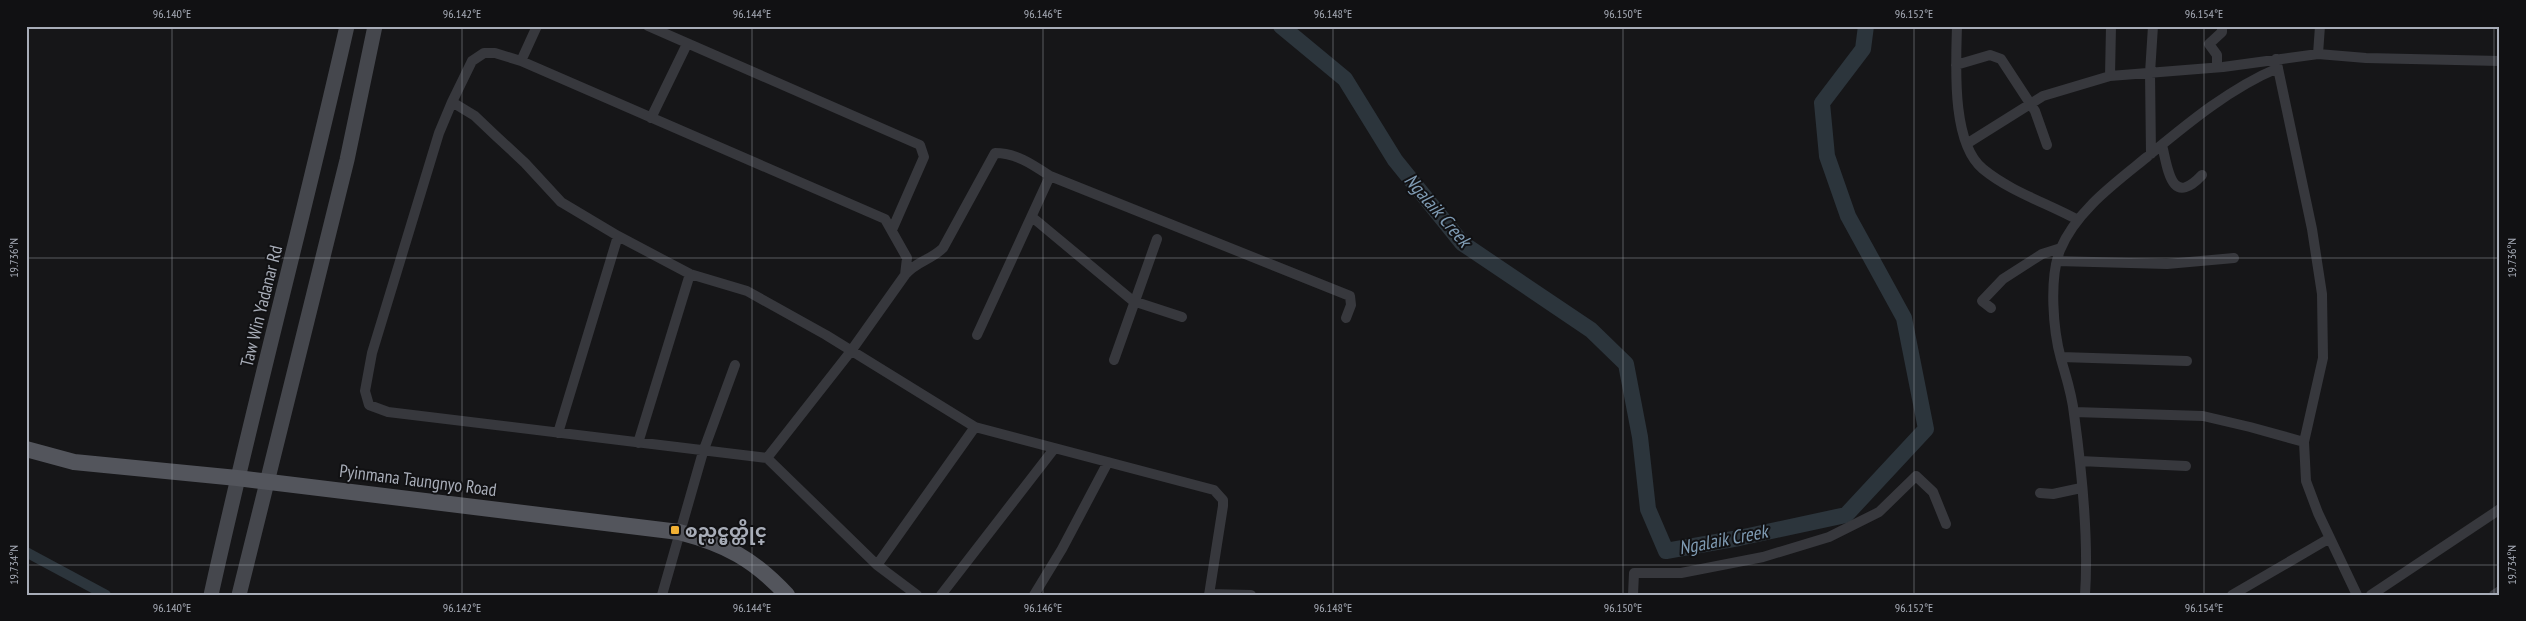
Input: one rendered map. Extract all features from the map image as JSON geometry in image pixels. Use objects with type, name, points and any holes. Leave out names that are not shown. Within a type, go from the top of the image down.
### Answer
[{"type":"main road","name":"Taw Win Yadanar Rd","points":[[210,595],[237,478],[319,149],[347,26]]},
{"type":"main road","points":[[239,595],[347,160],[375,26]]},
{"type":"main road","name":"Pyinmana Taungnyo Road","points":[[26,449],[74,462],[237,478],[679,532],[713,541],[742,555],[776,582],[787,595]]},
{"type":"street","points":[[522,62],[538,26]]},
{"type":"street","points":[[648,26],[920,145],[924,157],[892,230]]},
{"type":"street","points":[[1957,26],[1958,111],[1973,156],[1983,169],[2018,191],[2078,220]]},
{"type":"street","points":[[2110,76],[2111,26]]},
{"type":"street","points":[[2151,154],[2150,73],[2153,26]]},
{"type":"street","points":[[2217,67],[2217,55],[2209,44],[2222,32],[2222,26]]},
{"type":"street","points":[[2318,54],[2320,26]]},
{"type":"street","points":[[651,118],[687,44]]},
{"type":"street","points":[[905,275],[907,258],[885,219],[522,62],[495,53],[484,53],[472,61],[439,133],[372,353],[365,392],[369,405],[388,412],[703,452],[767,458],[876,564],[917,595]]},
{"type":"street","points":[[1968,143],[2029,104],[2066,88],[2110,76],[2277,64],[2318,54],[2366,58],[2500,62]]},
{"type":"street","points":[[1956,65],[1990,55],[2001,59],[2013,75],[2039,119],[2047,145]]},
{"type":"street","points":[[2085,595],[2087,566],[2080,461],[2069,384],[2061,357],[2055,324],[2054,286],[2056,262],[2061,248],[2078,220],[2151,154],[2239,88],[2277,64]]},
{"type":"street","points":[[2277,64],[2312,229],[2322,294],[2322,358],[2304,442],[2306,481],[2357,595]]},
{"type":"street","points":[[452,102],[475,116],[495,134],[561,202],[618,236],[690,274],[747,291],[851,351],[975,427],[1214,490],[1223,500],[1209,594],[1251,595]]},
{"type":"street","points":[[2162,145],[2170,177],[2176,185],[2184,188],[2191,187],[2202,175]]},
{"type":"street","points":[[767,458],[851,351],[912,266],[932,258],[943,248],[995,153],[1006,153],[1028,161],[1050,176],[1350,296],[1351,305],[1346,318]]},
{"type":"street","points":[[976,335],[1050,176]]},
{"type":"street","points":[[1032,217],[1135,301],[1182,317]]},
{"type":"street","points":[[558,433],[618,236]]},
{"type":"street","points":[[1114,360],[1157,239]]},
{"type":"street","points":[[1991,308],[1982,301],[1994,286],[2042,254],[2061,248]]},
{"type":"street","points":[[2056,262],[2167,264],[2234,258]]},
{"type":"street","points":[[638,443],[690,274]]},
{"type":"street","points":[[2061,357],[2187,361]]},
{"type":"street","points":[[662,595],[703,452],[735,365]]},
{"type":"street","points":[[2074,412],[2203,416],[2304,442]]},
{"type":"street","points":[[876,564],[975,427]]},
{"type":"street","points":[[941,595],[1054,449]]},
{"type":"street","points":[[2080,461],[2186,466]]},
{"type":"street","points":[[1034,595],[1062,549],[1108,462]]},
{"type":"street","points":[[1633,595],[1634,573],[1681,573],[1763,557],[1829,537],[1879,512],[1916,476],[1933,492],[1946,524]]},
{"type":"street","points":[[2040,493],[2053,494],[2081,488]]},
{"type":"street","points":[[2371,595],[2500,509]]},
{"type":"street","points":[[2232,595],[2330,538]]},
{"type":"street","points":[[2494,595],[2500,591]]},
{"type":"waterway","name":"Ngalaik Creek","points":[[1281,26],[1345,79],[1395,160],[1462,243],[1591,330],[1626,364],[1640,437],[1648,509],[1666,551],[1739,538],[1846,515],[1926,429],[1904,318],[1848,216],[1827,156],[1822,103],[1863,49],[1866,26]]},
{"type":"waterway","points":[[26,552],[106,595]]},
{"type":"place","name":"စည္ပင္မွတ္တိုင္","points":[[675,530]]}]
